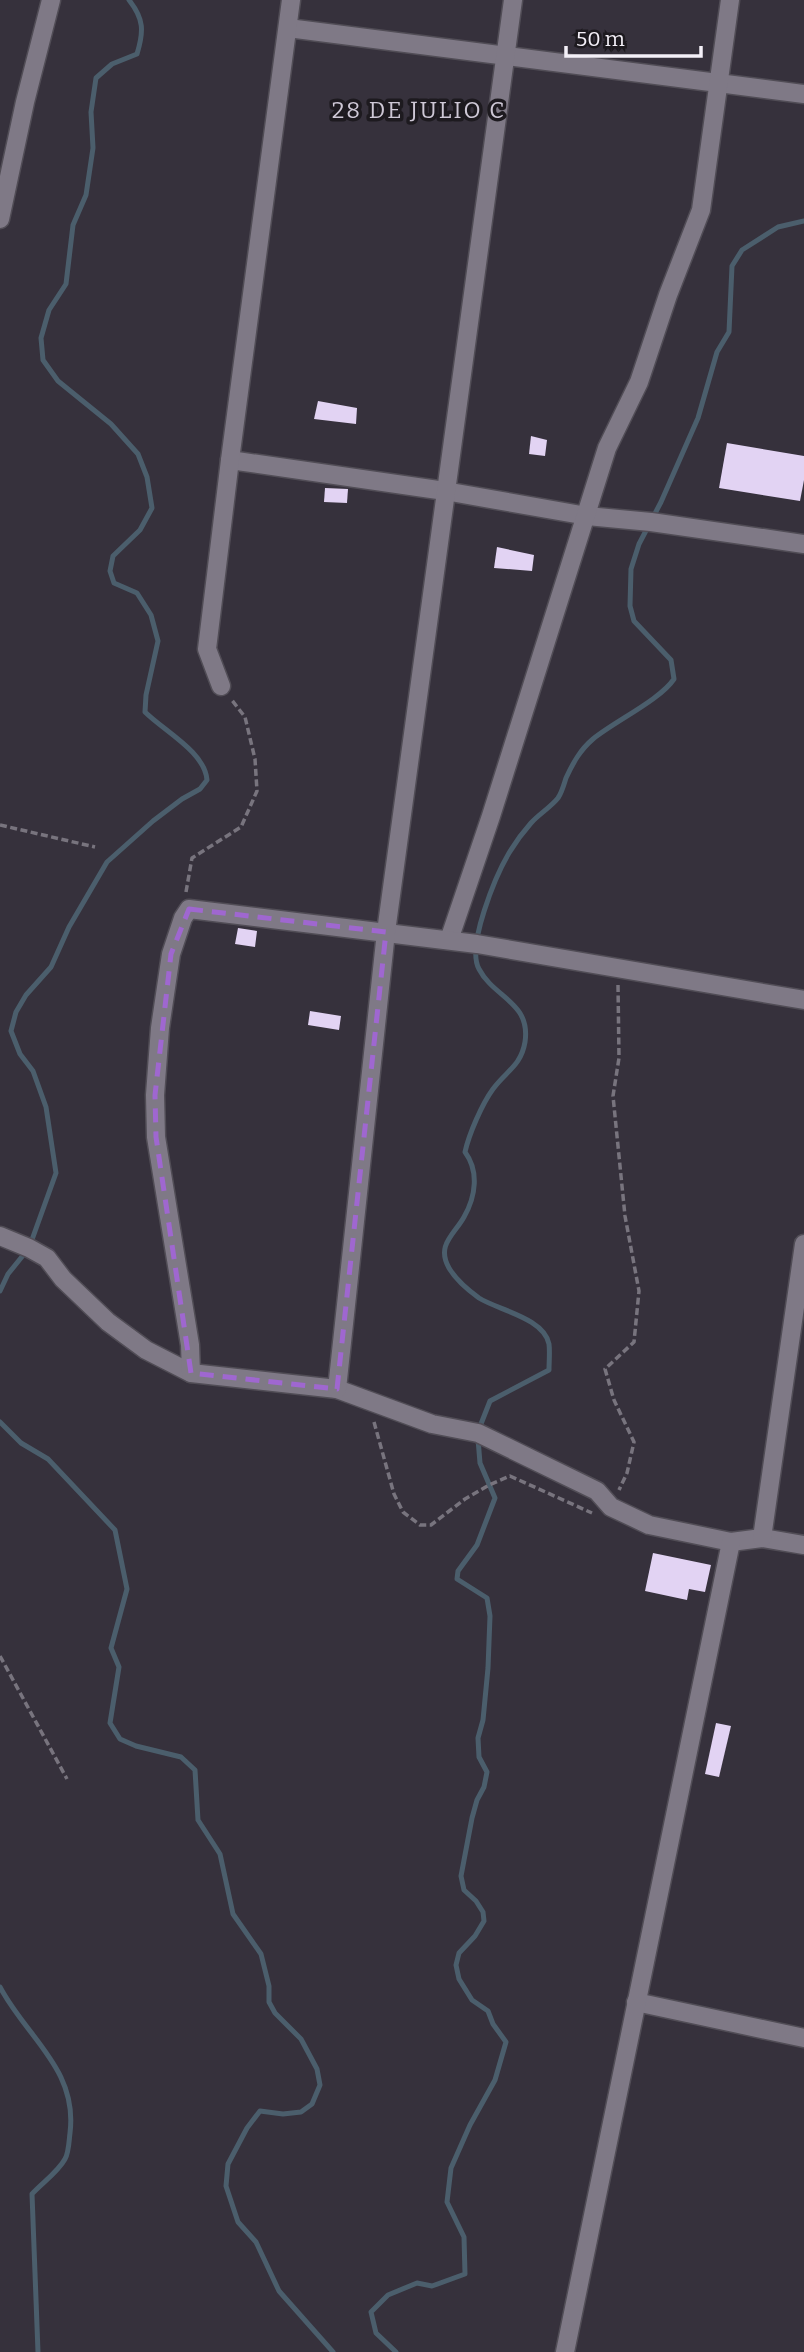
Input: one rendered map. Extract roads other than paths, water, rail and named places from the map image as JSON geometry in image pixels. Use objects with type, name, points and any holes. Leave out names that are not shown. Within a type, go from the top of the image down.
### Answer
[{"type":"street","points":[[0,219],[25,102],[51,0]]},
{"type":"street","points":[[221,686],[207,649],[291,0]]},
{"type":"street","points":[[337,1389],[387,932],[513,0]]},
{"type":"street","points":[[449,940],[607,448],[639,382],[668,295],[701,210],[730,0]]},
{"type":"street","points":[[288,28],[804,94]]},
{"type":"street","points":[[230,460],[445,491],[586,516],[651,522],[804,544]]},
{"type":"street","points":[[191,1373],[190,1345],[156,1137],[155,1096],[160,1028],[171,954],[183,918],[189,909],[449,940],[804,1000]]},
{"type":"street","points":[[0,1236],[47,1258],[63,1279],[108,1322],[146,1350],[191,1373],[337,1389],[432,1424],[478,1433],[597,1491],[611,1507],[649,1525],[731,1542],[762,1538],[804,1545]]},
{"type":"street","points":[[762,1538],[804,1244]]},
{"type":"street","points":[[565,2352],[731,1542]]},
{"type":"street","points":[[636,2002],[804,2038]]},
{"type":"waterway","points":[[0,1291],[8,1274],[29,1248],[56,1173],[46,1107],[33,1071],[20,1054],[11,1031],[16,1012],[26,995],[51,967],[69,927],[107,862],[153,821],[200,789],[207,780],[205,770],[192,751],[145,712],[158,641],[151,615],[137,593],[114,583],[110,571],[113,556],[140,530],[152,508],[147,477],[138,454],[111,424],[58,381],[43,360],[41,338],[49,310],[66,284],[73,225],[86,195],[93,148],[91,112],[96,78],[112,64],[137,54],[139,46],[142,32],[140,19],[129,0]]},
{"type":"waterway","points":[[479,1429],[490,1401],[549,1370],[549,1344],[539,1328],[530,1321],[479,1298],[455,1277],[444,1253],[471,1201],[474,1175],[465,1152],[470,1137],[489,1095],[517,1063],[525,1042],[525,1029],[517,1009],[493,987],[479,969],[476,958],[479,928],[490,893],[509,853],[531,823],[558,798],[574,762],[588,743],[659,695],[674,679],[671,660],[634,621],[630,606],[631,569],[639,544],[661,502],[698,418],[717,352],[729,332],[732,266],[742,250],[778,227],[804,221]]},
{"type":"waterway","points":[[0,1422],[21,1443],[48,1459],[115,1530],[127,1589],[111,1648],[119,1667],[110,1723],[120,1739],[136,1746],[181,1757],[195,1770],[198,1820],[220,1854],[233,1914],[261,1954],[269,1986],[269,2002],[275,2013],[301,2039],[317,2069],[320,2085],[312,2104],[301,2112],[283,2114],[260,2111],[247,2128],[228,2164],[226,2186],[238,2222],[256,2242],[279,2291],[333,2352]]},
{"type":"waterway","points":[[396,2352],[376,2333],[371,2312],[388,2295],[417,2283],[432,2286],[465,2274],[464,2237],[447,2202],[451,2168],[470,2125],[495,2080],[506,2042],[493,2024],[488,2011],[472,2000],[459,1979],[456,1965],[459,1953],[475,1936],[484,1921],[483,1912],[476,1901],[464,1890],[461,1876],[472,1818],[487,1772],[479,1757],[478,1738],[483,1720],[490,1616],[487,1598],[457,1579],[458,1571],[477,1545],[495,1498],[480,1463],[478,1439]]},
{"type":"waterway","points":[[0,1987],[58,2072],[66,2090],[70,2110],[66,2156],[62,2164],[32,2194],[38,2352]]},
{"type":"district","name":"28 DE JULIO C","points":[[419,110]]}]
